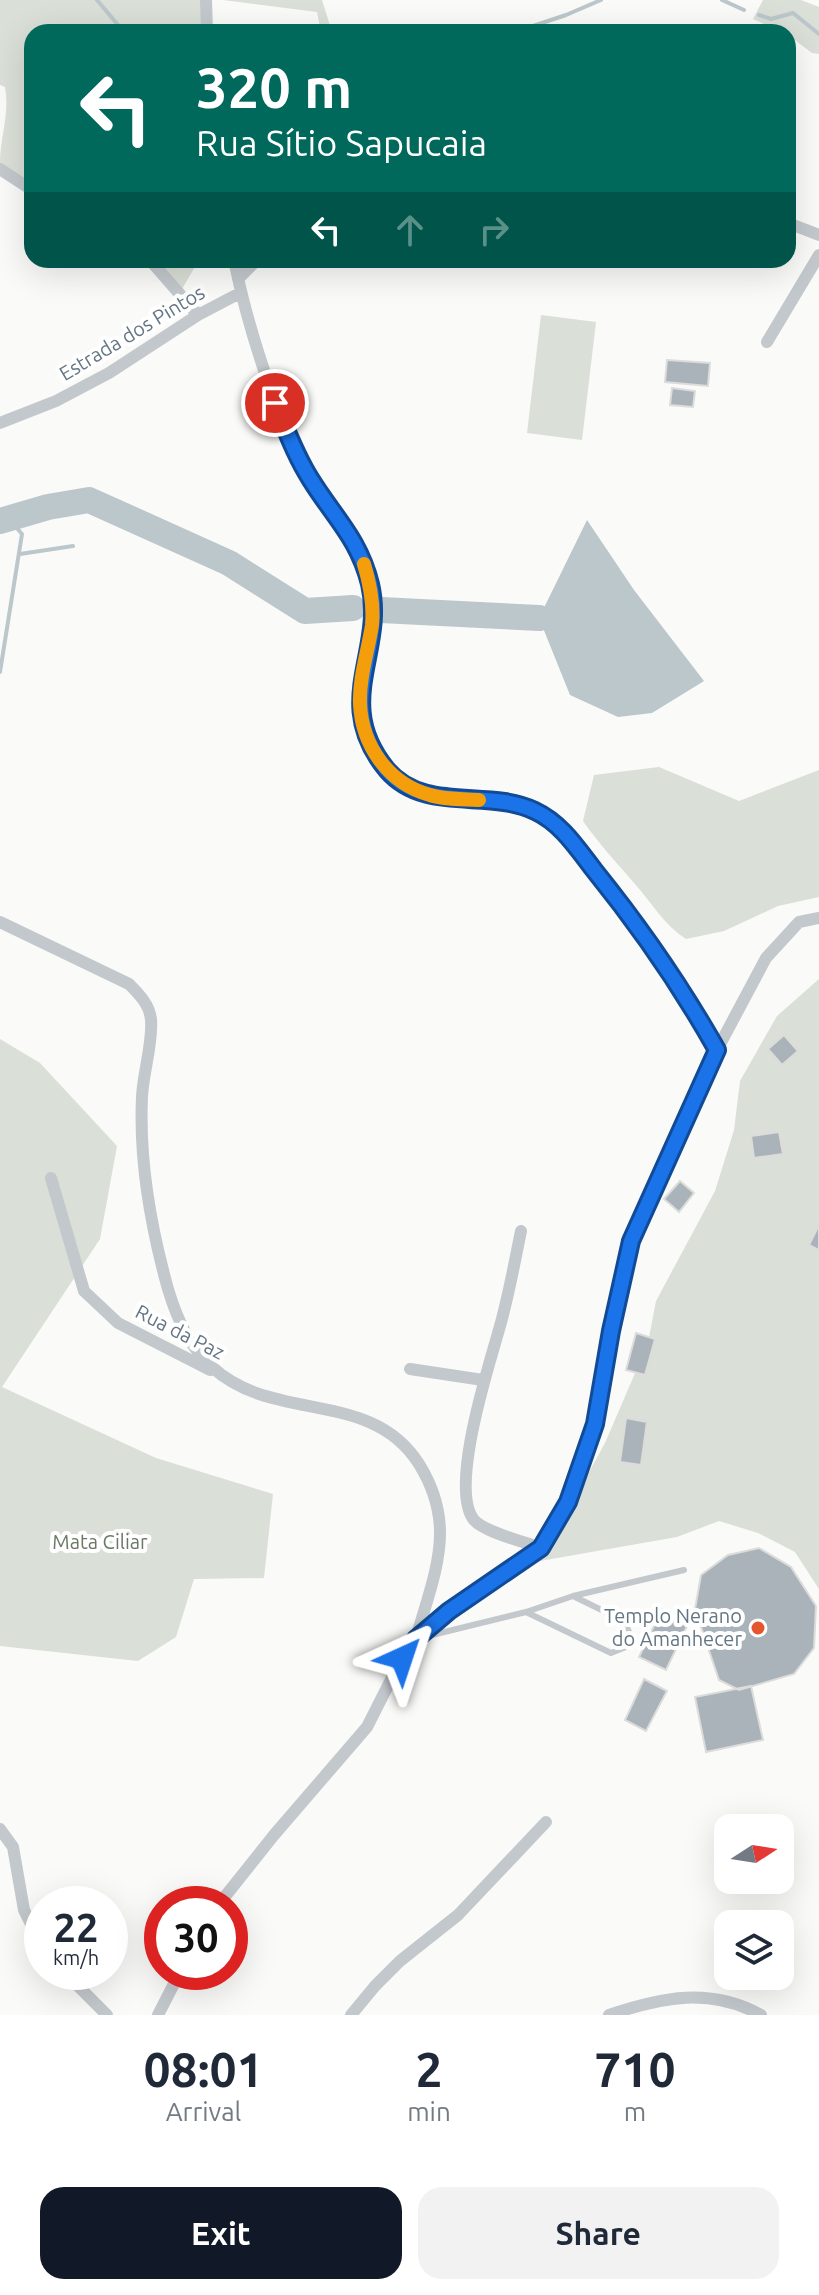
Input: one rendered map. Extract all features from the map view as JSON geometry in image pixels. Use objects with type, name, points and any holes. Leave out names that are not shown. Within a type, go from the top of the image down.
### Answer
[{"type":"street","points":[[206,0],[207,24]]},
{"type":"street","points":[[0,169],[24,185]]},
{"type":"street","points":[[796,226],[819,235]]},
{"type":"street","points":[[767,342],[819,255]]},
{"type":"street","points":[[157,268],[198,315]]},
{"type":"street","points":[[236,268],[254,343],[291,445],[324,500],[346,528],[371,587],[372,622],[360,703],[365,731],[374,753],[390,773],[408,788],[433,796],[515,803],[552,821],[609,888],[668,969],[717,1050]]},
{"type":"street","points":[[238,279],[249,268]]},
{"type":"street","name":"Estrada dos Pintos","points":[[0,423],[56,401],[109,373],[198,315],[240,293]]},
{"type":"street","points":[[233,1886],[367,1727],[402,1658],[416,1639],[449,1611],[541,1548],[568,1502],[595,1424],[631,1241],[717,1050],[766,958],[799,922],[819,918]]},
{"type":"street","points":[[0,922],[129,984],[145,1001],[151,1018],[142,1099],[146,1178],[156,1242],[169,1293],[193,1345],[212,1368],[241,1386],[316,1409],[353,1414],[377,1424],[413,1454],[428,1478],[437,1504],[440,1533],[438,1553],[416,1639]]},
{"type":"street","name":"Rua da Paz","points":[[51,1178],[84,1291],[118,1323],[241,1386]]},
{"type":"street","points":[[521,1231],[499,1333],[483,1380],[470,1438],[468,1506],[473,1519],[483,1527],[541,1548]]},
{"type":"street","points":[[410,1369],[483,1380]]},
{"type":"street","points":[[351,2015],[400,1961],[458,1915],[546,1822]]},
{"type":"street","points":[[0,1829],[13,1847],[24,1910]]},
{"type":"street","points":[[82,1990],[107,2015]]},
{"type":"street","points":[[158,2015],[171,1990]]},
{"type":"street","points":[[609,2015],[653,2003],[702,1996],[723,1999],[761,2015]]},
{"type":"lane","points":[[416,1639],[526,1612],[573,1596],[684,1570]]},
{"type":"lane","points":[[526,1612],[611,1653],[626,1647],[630,1634],[624,1621],[573,1596]]},
{"type":"green space","points":[[0,0],[202,0],[203,24],[24,24],[24,181],[0,163],[6,107],[5,87],[0,85]]},
{"type":"green space","points":[[223,0],[322,0],[330,24],[319,24],[317,12]]},
{"type":"green space","points":[[763,0],[801,0],[819,7],[819,54],[812,53],[796,41],[796,24],[764,24],[753,19]]},
{"type":"green space","points":[[162,268],[194,268],[182,289]]},
{"type":"green space","points":[[541,315],[596,322],[582,440],[527,433]]},
{"type":"green space","points":[[659,767],[739,801],[819,770],[819,897],[778,906],[724,931],[686,939],[678,933],[583,821],[594,775]]},
{"type":"green space","points":[[819,979],[819,1589],[795,1552],[758,1533],[719,1521],[677,1537],[540,1561],[605,1443],[648,1343],[656,1301],[715,1191],[734,1130],[740,1081],[777,1016]]},
{"type":"green space","name":"Mata Ciliar","points":[[0,1039],[40,1063],[117,1146],[100,1239],[2,1387],[156,1458],[273,1494],[264,1578],[194,1579],[176,1637],[138,1661],[0,1646]]},
{"type":"shaded area","points":[[587,520],[634,590],[704,681],[652,713],[618,717],[570,695],[539,618]]},
{"type":"building","points":[[667,360],[710,363],[708,386],[665,382]]},
{"type":"building","points":[[672,388],[695,391],[693,407],[670,405]]},
{"type":"building","points":[[784,1035],[798,1051],[782,1065],[768,1049]]},
{"type":"building","points":[[779,1132],[783,1154],[754,1158],[751,1136]]},
{"type":"building","points":[[680,1181],[694,1193],[679,1212],[664,1199]]},
{"type":"building","points":[[819,1225],[819,1250],[809,1245]]},
{"type":"building","points":[[636,1333],[655,1339],[645,1375],[626,1370]]},
{"type":"building","points":[[626,1418],[647,1422],[641,1465],[620,1462]]},
{"type":"building","name":"Templo Nerano do Amanhecer","points":[[759,1548],[791,1567],[816,1606],[814,1648],[794,1674],[739,1690],[719,1680],[695,1609],[701,1575],[728,1555]]},
{"type":"building","points":[[662,1609],[689,1622],[666,1670],[639,1657]]},
{"type":"building","points":[[644,1679],[667,1691],[646,1731],[625,1720]]},
{"type":"building","points":[[751,1686],[763,1740],[706,1752],[695,1697]]},
{"type":"waterway","points":[[97,0],[117,24]]},
{"type":"waterway","points":[[539,24],[601,0]]},
{"type":"waterway","points":[[722,0],[744,10]]},
{"type":"waterway","points":[[759,15],[771,19],[793,13],[819,34]]},
{"type":"waterway","points":[[0,521],[48,507],[89,500],[229,563],[305,611],[353,608]]},
{"type":"waterway","points":[[0,672],[22,534],[9,519]]},
{"type":"waterway","points":[[20,554],[73,546]]},
{"type":"waterway","points":[[381,610],[539,618]]},
{"type":"slow traffic","points":[[364,564],[371,587],[372,622],[360,703],[365,731],[374,753],[390,773],[408,788],[433,796],[479,800]]},
{"type":"place","name":"Templo Nerano do Amanhecer","points":[[758,1628]]},
{"type":"route","points":[[275,403],[291,445],[324,500],[346,528],[363,561],[371,587],[372,622],[360,703],[365,731],[374,753],[390,773],[408,788],[433,796],[515,803],[552,821],[609,888],[668,969],[717,1050],[631,1241],[595,1424],[568,1502],[541,1548],[449,1611],[416,1639],[402,1658]]}]
